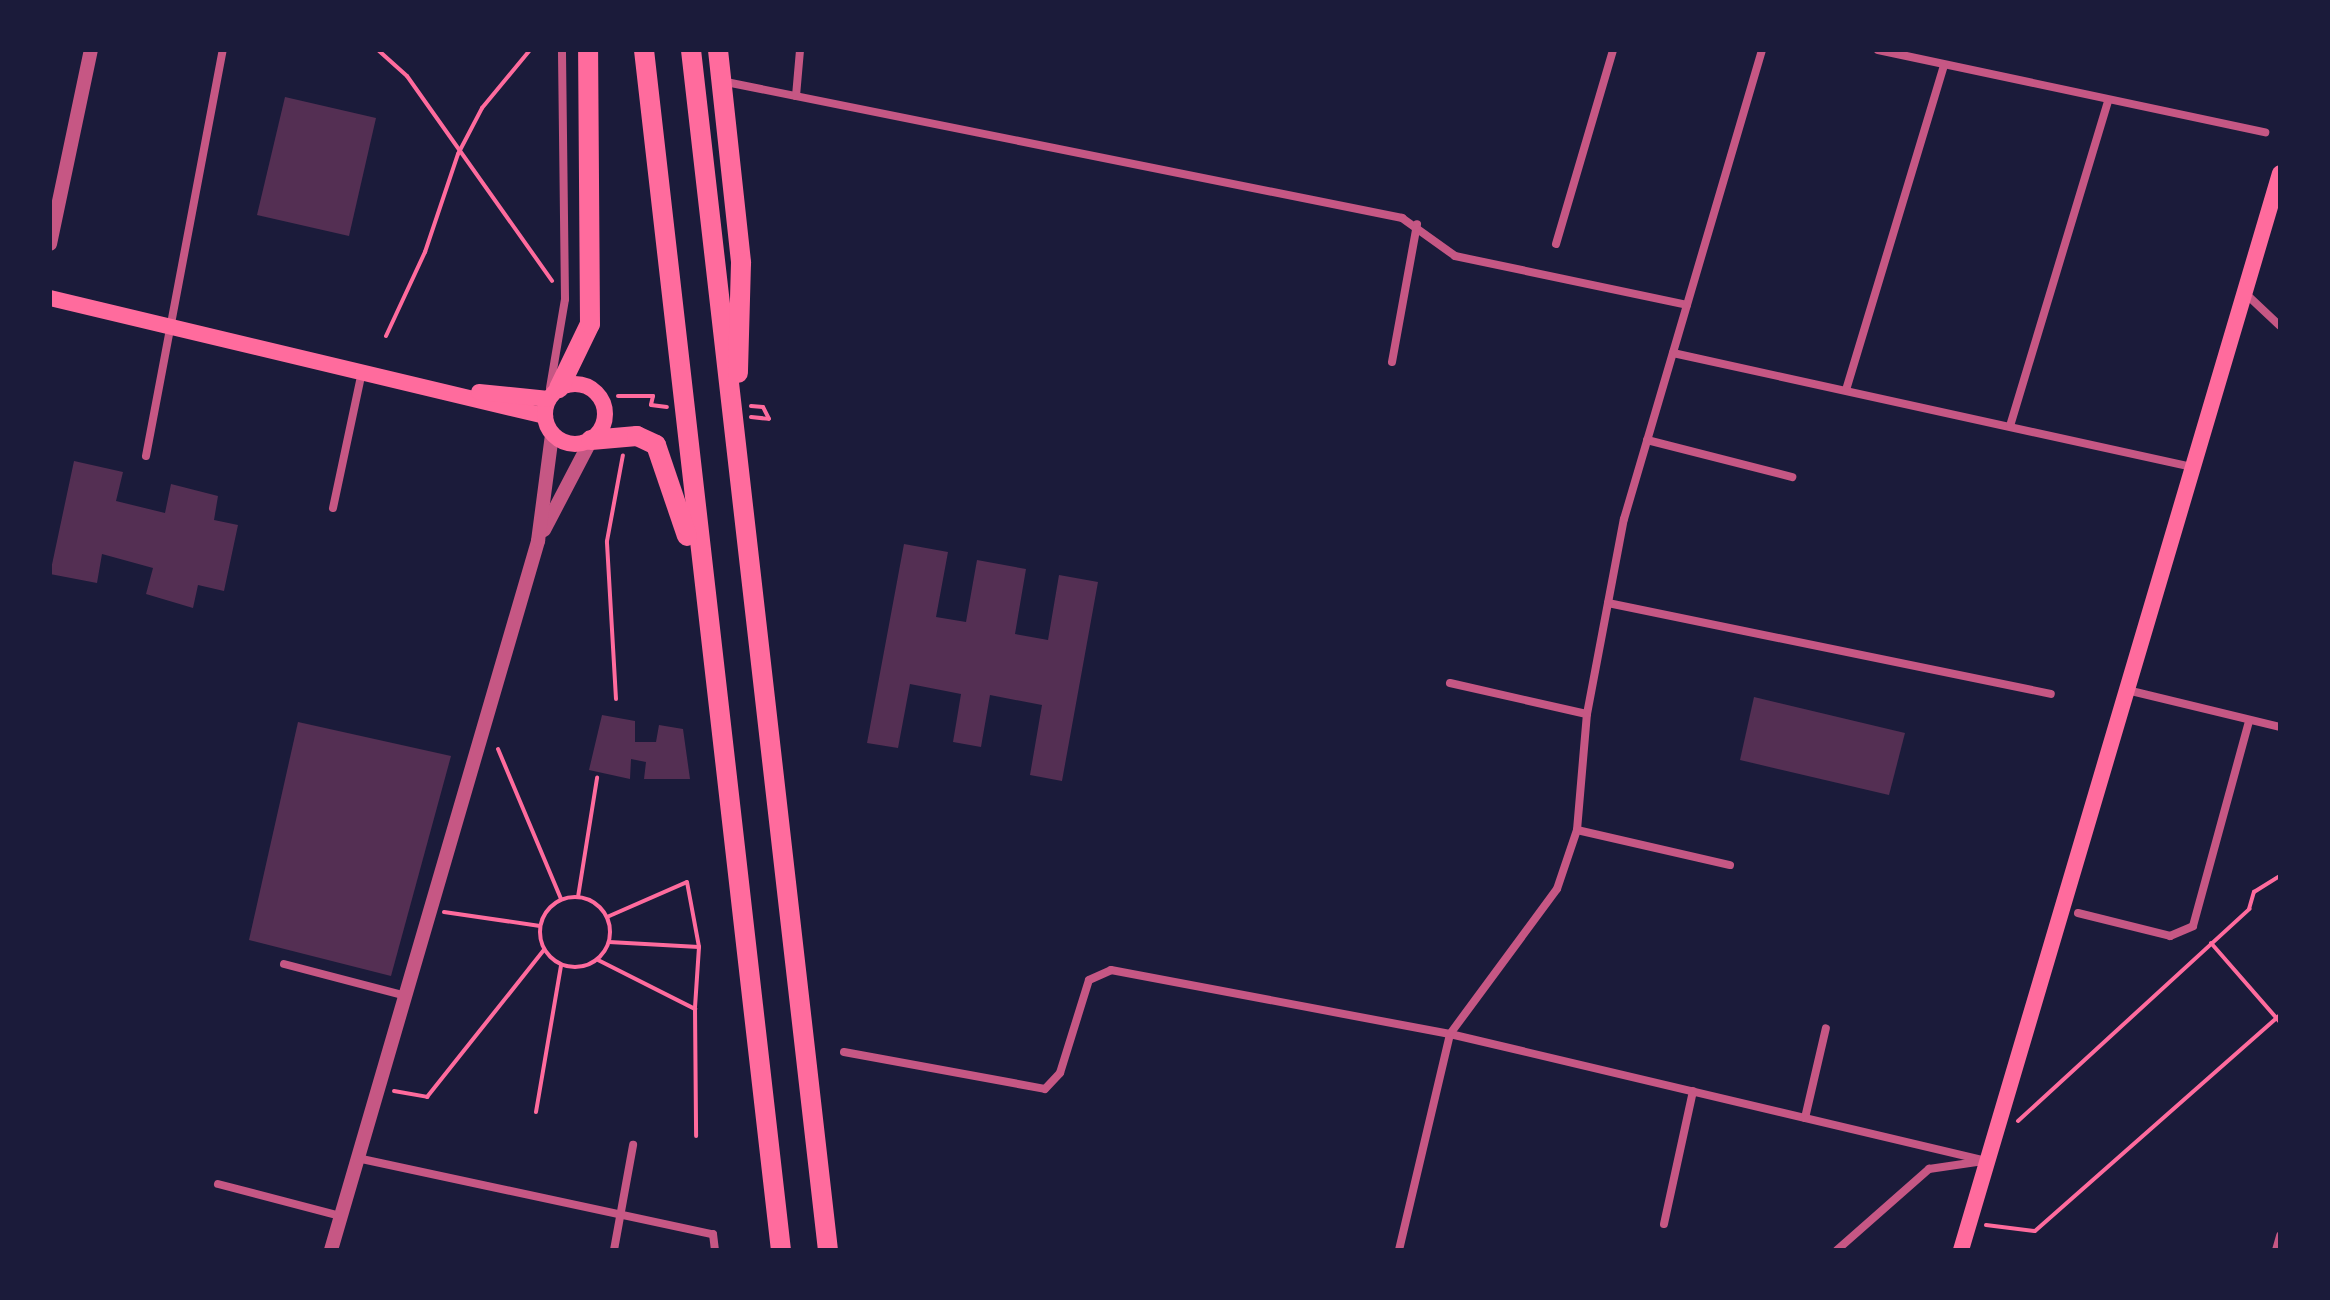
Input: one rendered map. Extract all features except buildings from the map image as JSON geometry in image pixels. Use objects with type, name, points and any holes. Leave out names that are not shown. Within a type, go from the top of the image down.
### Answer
[{"type":"highway","points":[[554,393],[590,324],[588,50]]},
{"type":"highway","points":[[644,50],[702,583],[781,1250]]},
{"type":"highway","points":[[691,50],[828,1250]]},
{"type":"highway","points":[[718,50],[741,263],[736,445]]},
{"type":"highway","points":[[591,440],[637,436],[656,445],[702,583]]},
{"type":"main road","points":[[1961,1250],[2280,173]]},
{"type":"main road","points":[[50,298],[174,329],[467,392],[545,416]]},
{"type":"main road","points":[[467,392],[554,393],[585,384],[604,402],[606,419],[591,440],[570,444],[552,434],[545,416],[554,393]]},
{"type":"street","points":[[50,244],[91,50]]},
{"type":"street","points":[[146,456],[174,329],[223,50]]},
{"type":"street","points":[[554,393],[565,299],[562,50]]},
{"type":"street","points":[[796,96],[800,50]]},
{"type":"street","points":[[1556,244],[1613,50]]},
{"type":"street","points":[[1399,1250],[1450,1034],[1557,889],[1577,830],[1587,714],[1608,603],[1647,440],[1762,50]]},
{"type":"street","points":[[1878,50],[2265,132]]},
{"type":"street","points":[[1846,390],[1944,65]]},
{"type":"street","points":[[721,81],[1417,224],[1435,248],[1455,256],[1687,305]]},
{"type":"street","points":[[2010,426],[2108,101]]},
{"type":"street","points":[[1392,362],[1417,224]]},
{"type":"street","points":[[2245,292],[2280,326]]},
{"type":"street","points":[[1673,353],[2193,467]]},
{"type":"street","points":[[333,508],[363,368]]},
{"type":"street","points":[[331,1250],[426,910],[538,541],[552,434]]},
{"type":"street","points":[[538,541],[591,440]]},
{"type":"street","points":[[1647,440],[1792,477]]},
{"type":"street","points":[[1608,603],[2051,694]]},
{"type":"street","points":[[1450,683],[1587,714]]},
{"type":"street","points":[[2127,690],[2280,727]]},
{"type":"street","points":[[2078,913],[2170,936],[2193,926],[2249,721]]},
{"type":"street","points":[[1577,830],[1730,865]]},
{"type":"street","points":[[284,964],[402,995]]},
{"type":"street","points":[[844,1052],[1045,1089],[1060,1073],[1089,980],[1111,970],[1450,1034],[1987,1161]]},
{"type":"street","points":[[1805,1118],[1826,1028]]},
{"type":"street","points":[[1664,1224],[1693,1091]]},
{"type":"street","points":[[614,1250],[633,1145]]},
{"type":"street","points":[[356,1158],[713,1234],[715,1250]]},
{"type":"street","points":[[1837,1250],[1929,1169],[1987,1161]]},
{"type":"street","points":[[218,1184],[340,1216]]},
{"type":"street","points":[[2276,1250],[2280,1236]]},
{"type":"path","points":[[378,50],[407,76],[458,154],[565,299]]},
{"type":"path","points":[[386,336],[425,252],[458,154],[482,108],[530,50]]},
{"type":"path","points":[[618,396],[653,396],[651,405],[681,409]]},
{"type":"path","points":[[739,416],[769,419],[763,407]]},
{"type":"path","points":[[616,699],[607,541],[624,449]]},
{"type":"path","points":[[498,749],[561,899]]},
{"type":"path","points":[[578,897],[597,778]]},
{"type":"path","points":[[2015,1123],[2249,909],[2254,892],[2280,876]]},
{"type":"path","points":[[607,917],[687,882],[699,947],[695,1009],[696,1136]]},
{"type":"path","points":[[607,917],[578,897],[561,899],[540,926],[544,950],[561,965],[598,960],[695,1009]]},
{"type":"path","points":[[426,910],[540,926]]},
{"type":"path","points":[[598,960],[609,942],[607,917]]},
{"type":"path","points":[[609,942],[699,947]]},
{"type":"path","points":[[1986,1225],[2035,1231],[2279,1018],[2211,943]]},
{"type":"path","points":[[376,1087],[427,1097],[544,950]]},
{"type":"path","points":[[536,1112],[561,965]]}]
